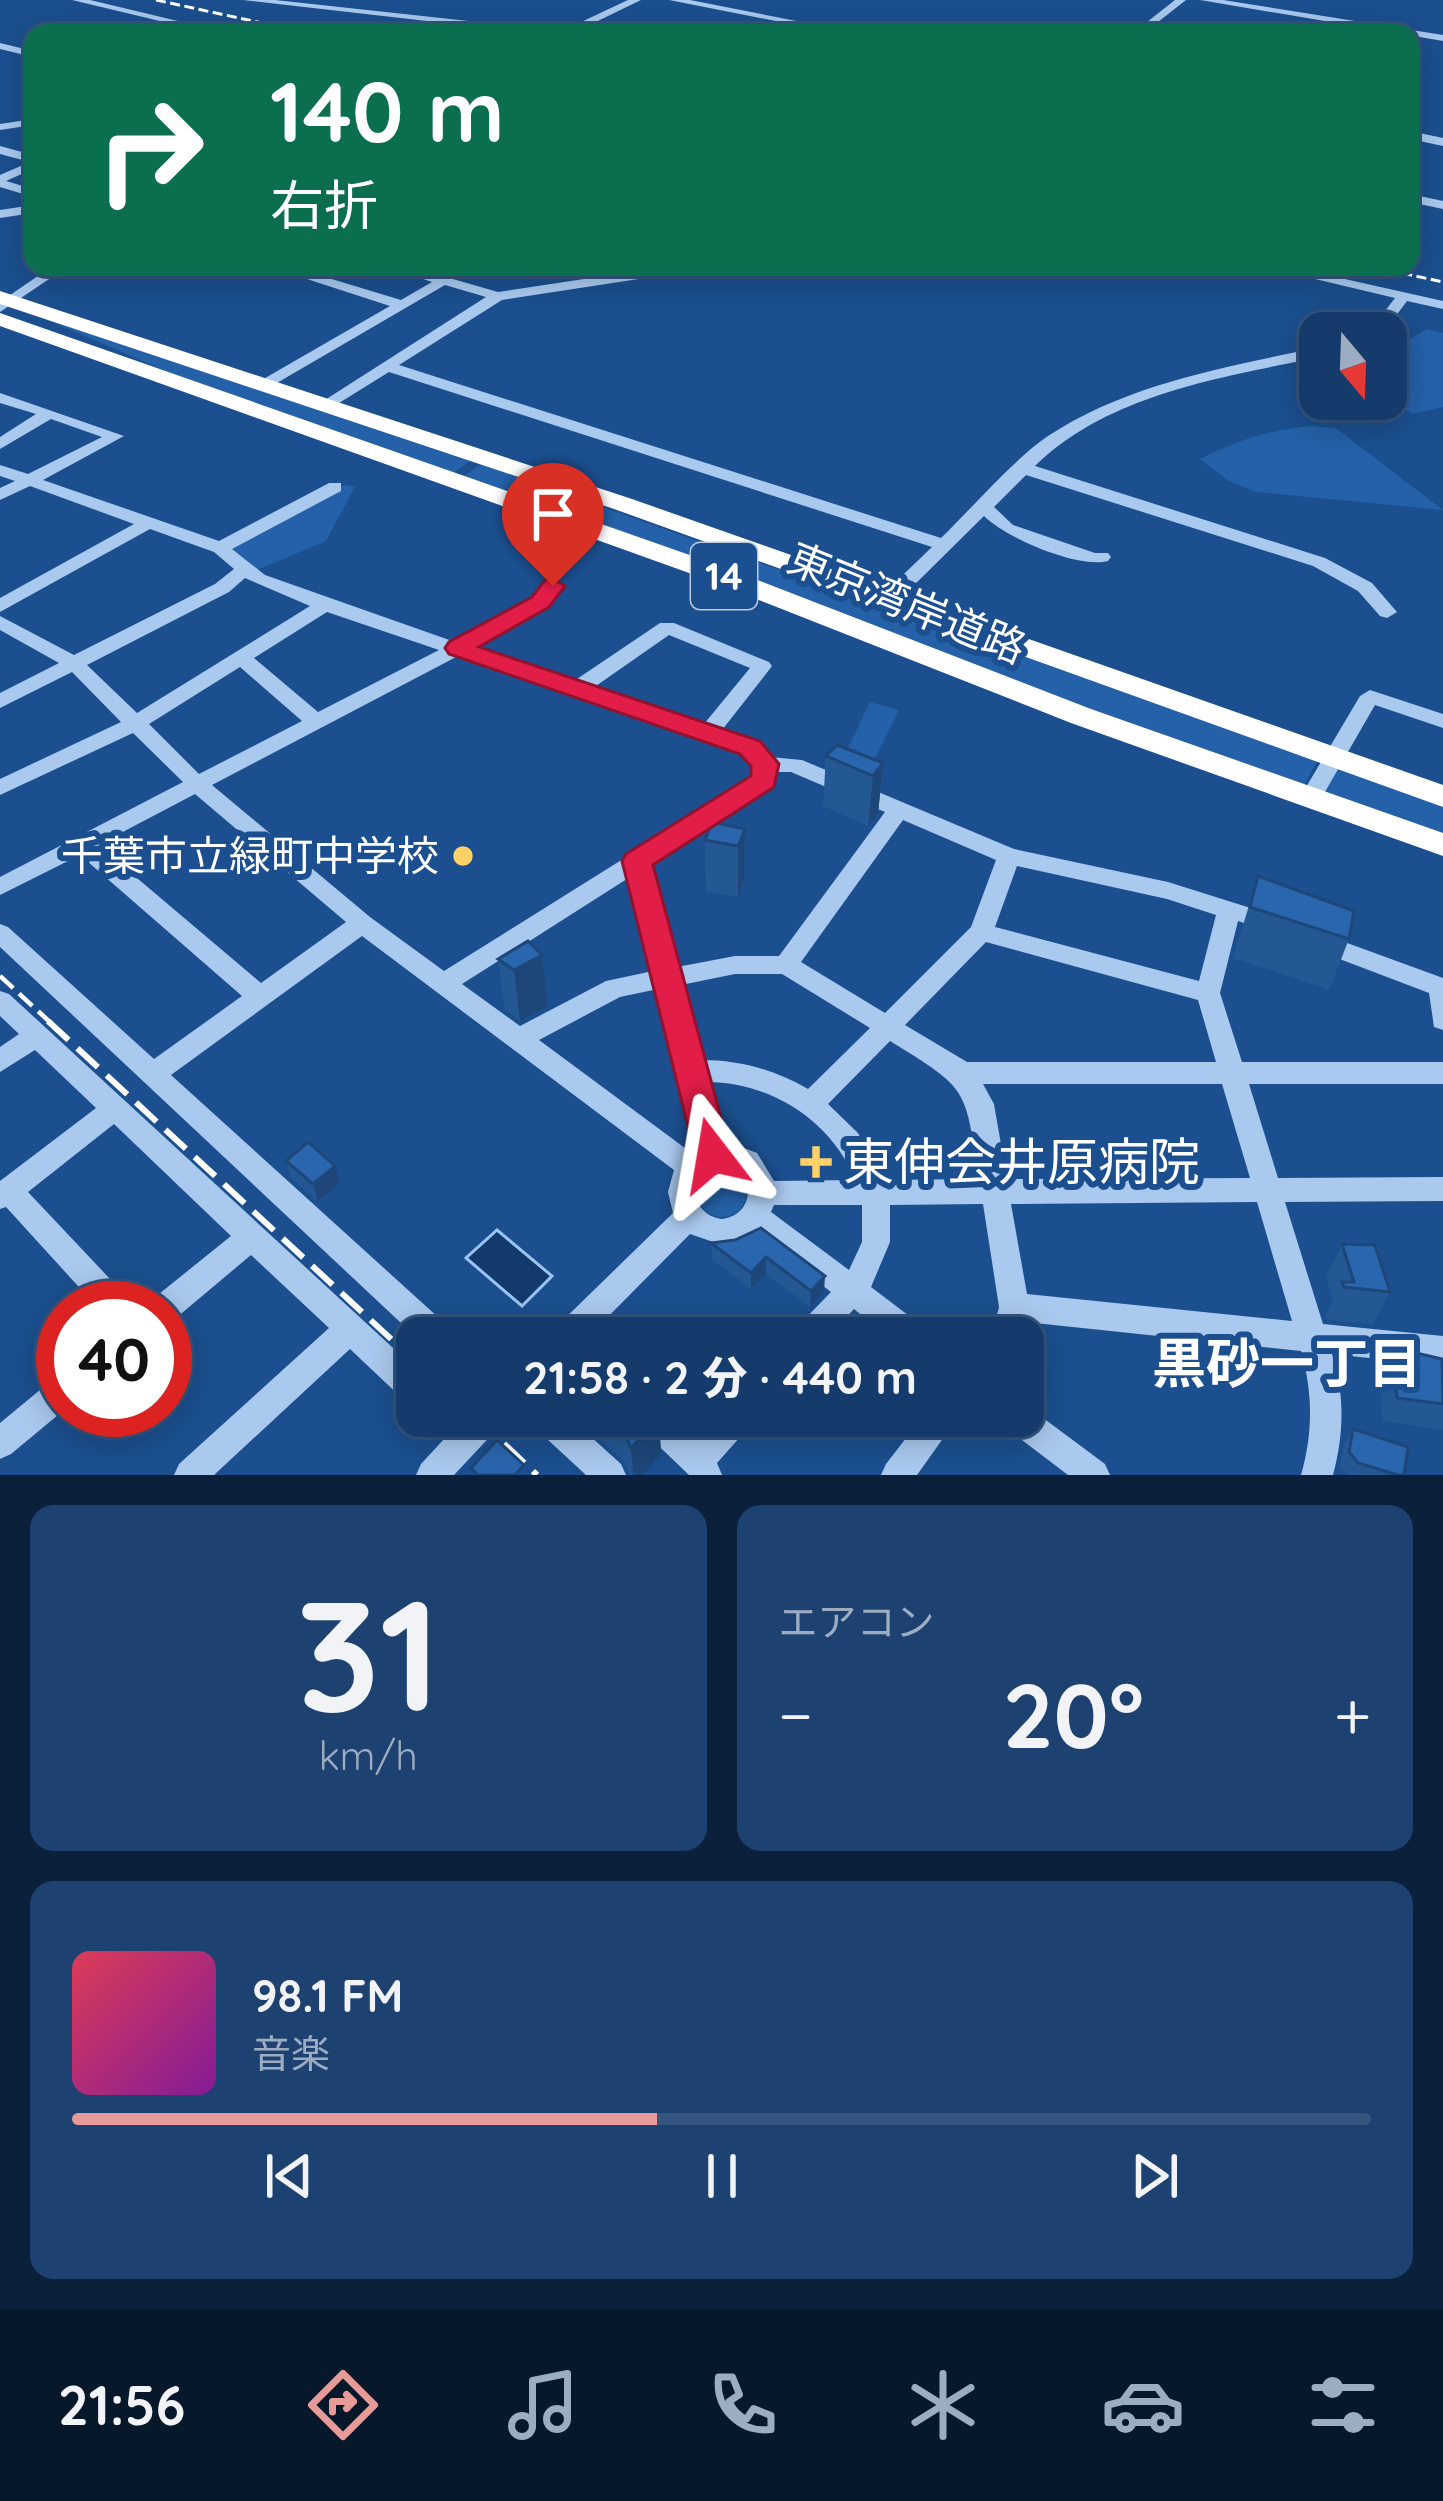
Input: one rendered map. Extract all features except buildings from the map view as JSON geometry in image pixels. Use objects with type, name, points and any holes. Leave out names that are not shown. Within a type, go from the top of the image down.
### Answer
[{"type":"highway","name":"東京湾岸道路","points":[[2,306],[94,351],[278,422],[712,572],[1081,716],[1443,845]]},
{"type":"highway","name":"東京湾岸道路","points":[[2,306],[265,384],[890,598],[1443,796]]},
{"type":"street","points":[[77,0],[183,24]]},
{"type":"street","points":[[248,0],[475,24]]},
{"type":"street","points":[[580,24],[633,0]]},
{"type":"street","points":[[590,24],[633,0]]},
{"type":"street","points":[[674,0],[804,24]]},
{"type":"street","points":[[1150,24],[1181,0]]},
{"type":"street","points":[[1205,0],[1355,24]]},
{"type":"street","points":[[2,306],[47,276]]},
{"type":"street","points":[[307,276],[400,304]]},
{"type":"street","points":[[429,276],[498,296]]},
{"type":"street","points":[[325,405],[498,296],[631,276]]},
{"type":"street","points":[[1313,276],[1443,305]]},
{"type":"street","points":[[265,384],[443,280]]},
{"type":"street","points":[[1391,312],[1404,296]]},
{"type":"street","points":[[890,598],[1023,467],[1075,425],[1139,396],[1299,357]]},
{"type":"street","points":[[387,366],[944,545]]},
{"type":"street","points":[[0,398],[116,436],[0,495]]},
{"type":"street","points":[[0,444],[49,413]]},
{"type":"street","points":[[1023,467],[1319,562],[1365,587],[1387,613]]},
{"type":"street","points":[[0,470],[220,548],[244,570],[325,605],[750,747],[765,764],[764,781],[443,984]]},
{"type":"street","points":[[220,548],[335,487]]},
{"type":"street","points":[[983,506],[1007,530],[1094,559],[1102,557]]},
{"type":"street","points":[[0,606],[149,522]]},
{"type":"street","points":[[0,701],[222,588],[244,570]]},
{"type":"street","points":[[0,887],[458,648],[541,602],[553,585]]},
{"type":"street","points":[[0,788],[134,724],[325,605]]},
{"type":"street","points":[[0,622],[75,664],[198,785],[362,922],[518,1039],[701,1160],[749,1162],[758,1171],[760,1205],[887,1317]]},
{"type":"street","points":[[578,689],[667,627],[761,666],[708,733]]},
{"type":"street","points":[[242,658],[317,722]]},
{"type":"street","points":[[1310,799],[1370,696],[1443,721]]},
{"type":"street","points":[[765,764],[794,765],[1009,856],[1229,908],[1442,988],[1443,1019]]},
{"type":"street","points":[[786,965],[899,810]]},
{"type":"street","points":[[82,844],[260,997]]},
{"type":"street","points":[[808,1107],[981,932],[1009,856]]},
{"type":"street","points":[[637,861],[692,1071],[701,1160],[679,1195],[689,1216],[714,1229],[743,1225],[760,1205],[874,1191],[1443,1189]]},
{"type":"street","points":[[1229,908],[1208,993],[1325,1380],[1328,1410],[1317,1475]]},
{"type":"street","points":[[153,1075],[362,922]]},
{"type":"street","points":[[981,932],[1208,993]]},
{"type":"street","points":[[0,933],[416,1317]]},
{"type":"street","points":[[518,1039],[614,988],[735,965],[786,965],[962,1073],[982,1104],[1014,1307],[1011,1317]]},
{"type":"street","points":[[0,1001],[396,1372]]},
{"type":"street","points":[[0,1061],[37,1035]]},
{"type":"street","points":[[692,1071],[756,1076],[808,1107],[857,1148],[874,1191],[876,1242],[870,1263],[825,1317]]},
{"type":"street","points":[[962,1073],[1443,1073]]},
{"type":"street","points":[[90,1281],[4,1194],[114,1109]]},
{"type":"street","points":[[587,1317],[689,1216]]},
{"type":"street","points":[[192,1286],[252,1236]]},
{"type":"street","points":[[1014,1307],[1443,1351]]},
{"type":"street","points":[[190,1475],[350,1329]]},
{"type":"street","points":[[0,1443],[36,1413]]},
{"type":"street","points":[[437,1473],[458,1437]]},
{"type":"street","points":[[568,1437],[610,1475]]},
{"type":"street","points":[[672,1437],[703,1467],[724,1437]]},
{"type":"street","points":[[897,1475],[927,1437]]},
{"type":"street","points":[[1044,1437],[1094,1475]]},
{"type":"shaded area","points":[[45,319],[470,461],[453,473],[173,374]]},
{"type":"shaded area","points":[[1426,329],[1443,333],[1443,407],[1412,414],[1407,411],[1407,341]]},
{"type":"shaded area","points":[[1314,426],[1337,429],[1443,510],[1256,492],[1229,481],[1200,459],[1255,436]]},
{"type":"shaded area","points":[[481,464],[1317,761],[1303,787],[462,477]]},
{"type":"shaded area","points":[[345,485],[355,487],[326,541],[257,570],[229,549]]},
{"type":"shaded area","points":[[870,702],[899,710],[862,785],[824,769],[846,752]]},
{"type":"shaded area","points":[[1337,768],[1443,806],[1443,837],[1323,794]]},
{"type":"shaded area","points":[[722,1167],[740,1174],[747,1192],[740,1210],[722,1217],[704,1210],[697,1192],[704,1174]]},
{"type":"shaded area","points":[[497,1230],[552,1276],[522,1306],[466,1258]]},
{"type":"railway","points":[[156,0],[267,24]]},
{"type":"railway","points":[[1415,276],[1443,282]]},
{"type":"railway","points":[[0,976],[52,1024]]},
{"type":"railway","points":[[48,1021],[396,1344]]},
{"type":"railway","points":[[497,1437],[537,1475]]},
{"type":"place","name":"千葉市立緑町中学校","points":[[463,856]]},
{"type":"place","name":"東伸会井原病院","points":[[816,1162]]},
{"type":"district","name":"黒砂一丁目","points":[[1287,1364]]},
{"type":"route","points":[[553,586],[541,602],[458,648],[750,747],[765,764],[764,781],[637,861],[713,1155]]}]
